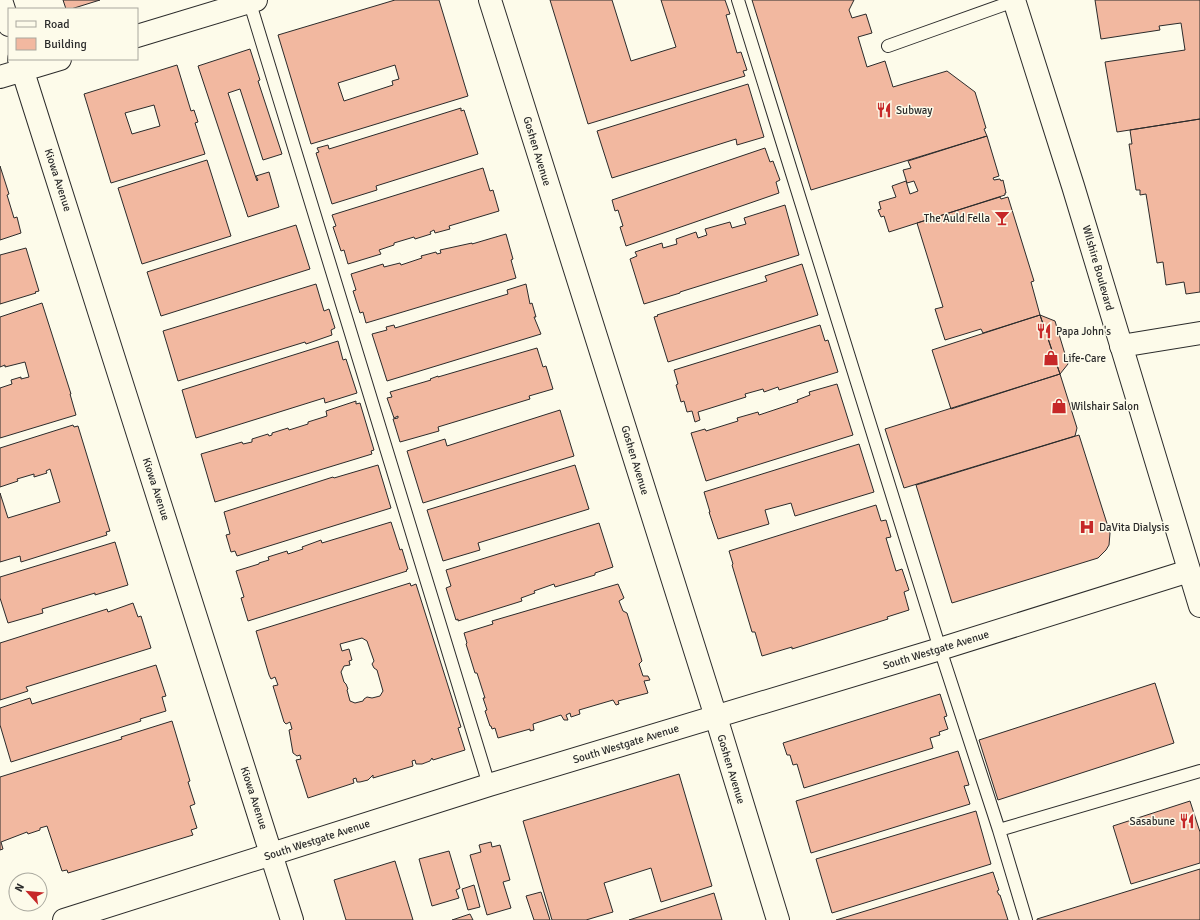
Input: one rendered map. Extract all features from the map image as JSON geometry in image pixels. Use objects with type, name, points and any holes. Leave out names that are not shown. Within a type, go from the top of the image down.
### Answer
[{"type":"street","points":[[1,0],[8,23]]},
{"type":"street","name":"Goshen Avenue","points":[[490,0],[716,717],[778,920]]},
{"type":"street","name":"Wilshire Boulevard","points":[[1014,0],[1073,186],[1121,346],[1194,570],[1200,606]]},
{"type":"street","points":[[138,36],[251,1]]},
{"type":"street","points":[[0,77],[21,65],[54,60]]},
{"type":"street","name":"Kiowa Avenue","points":[[21,65],[292,920]]},
{"type":"street","points":[[1121,346],[1200,333]]},
{"type":"street","name":"South Westgate Avenue","points":[[64,920],[489,785],[940,649],[1194,570]]},
{"type":"lane","points":[[738,0],[1026,920]]},
{"type":"lane","points":[[888,46],[1014,0]]},
{"type":"lane","points":[[251,1],[489,785]]},
{"type":"lane","points":[[999,830],[1200,771]]},
{"type":"building","points":[[63,0],[100,0],[74,8],[66,8]]},
{"type":"building","points":[[395,0],[439,0],[468,96],[311,144],[278,35]],"holes":[[[395,65],[399,79],[392,81],[393,85],[344,101],[338,83]]]},
{"type":"building","points":[[550,0],[612,0],[631,61],[676,47],[661,0],[725,0],[730,14],[726,15],[737,53],[741,52],[747,70],[743,71],[745,76],[588,124]]},
{"type":"building","points":[[752,0],[854,0],[849,10],[852,18],[866,14],[872,33],[858,37],[867,67],[885,61],[893,87],[947,71],[975,92],[987,136],[811,190]]},
{"type":"building","points":[[1095,0],[1200,0],[1200,119],[1117,132],[1105,62],[1185,50],[1181,23],[1159,26],[1160,30],[1101,39]]},
{"type":"building","points":[[250,49],[260,80],[258,81],[282,154],[263,160],[240,89],[228,93],[257,181],[256,176],[269,172],[279,207],[248,217],[198,66]]},
{"type":"building","points":[[177,65],[191,111],[194,110],[198,122],[195,123],[205,154],[111,183],[84,94]],"holes":[[[154,105],[160,126],[132,134],[125,113]]]},
{"type":"building","points":[[748,84],[764,137],[737,145],[736,139],[612,178],[597,131]]},
{"type":"building","points":[[461,108],[461,111],[464,110],[478,154],[376,186],[377,190],[332,204],[316,153],[319,152],[317,148],[328,145],[329,149]]},
{"type":"building","points":[[1200,119],[1200,292],[1186,294],[1184,282],[1166,285],[1163,262],[1157,263],[1146,194],[1140,195],[1140,190],[1136,190],[1129,144],[1132,144],[1130,130]]},
{"type":"building","points":[[987,136],[999,176],[993,178],[994,180],[1003,180],[1006,193],[1005,195],[889,232],[884,216],[881,217],[878,210],[881,209],[879,202],[896,197],[892,186],[906,181],[910,194],[918,191],[914,181],[907,183],[903,170],[911,168],[908,161]]},
{"type":"building","points":[[765,148],[770,162],[773,161],[780,180],[776,182],[779,193],[626,246],[620,227],[623,226],[618,210],[615,211],[612,200]]},
{"type":"building","points":[[207,160],[231,236],[142,264],[118,188]]},
{"type":"building","points":[[0,166],[9,194],[7,195],[14,218],[17,217],[21,233],[0,240]]},
{"type":"building","points":[[483,168],[490,191],[493,190],[499,211],[449,226],[450,229],[435,233],[434,230],[430,232],[431,234],[394,243],[394,245],[379,250],[381,254],[348,264],[344,250],[341,251],[333,227],[336,226],[332,215]]},
{"type":"building","points":[[1000,197],[1001,199],[1008,197],[1034,281],[1031,282],[1040,315],[983,333],[981,329],[945,340],[935,309],[943,307],[917,223]]},
{"type":"building","points":[[785,205],[799,255],[644,304],[630,259],[637,256],[635,252],[662,243],[663,248],[677,244],[676,239],[696,232],[698,238],[707,235],[705,229],[730,222],[732,228],[746,224],[744,218]]},
{"type":"building","points":[[296,225],[310,269],[161,316],[147,272]]},
{"type":"building","points":[[506,234],[513,259],[511,260],[516,278],[366,323],[363,312],[360,313],[353,291],[356,290],[351,274],[383,264],[384,267],[400,263],[401,265],[422,258],[421,256],[436,252],[437,254],[441,253],[440,250],[472,244]]},
{"type":"building","points":[[26,248],[39,291],[0,304],[0,255]]},
{"type":"building","points":[[802,264],[818,315],[668,362],[654,317],[767,281],[765,276]]},
{"type":"building","points":[[316,284],[324,311],[329,309],[335,328],[331,330],[332,335],[178,381],[163,331]]},
{"type":"building","points":[[526,284],[530,304],[532,303],[536,317],[534,317],[541,334],[387,381],[372,334],[387,330],[386,327],[394,325],[395,328],[508,294],[507,290]]},
{"type":"building","points":[[42,303],[71,394],[76,415],[0,438],[0,388],[12,384],[11,380],[21,377],[21,379],[29,377],[25,362],[0,367],[0,317]]},
{"type":"building","points":[[1040,315],[1055,321],[1068,364],[1060,374]]},
{"type":"building","points":[[1040,315],[1060,374],[951,409],[932,350]]},
{"type":"building","points":[[820,325],[825,341],[828,340],[838,372],[779,390],[778,387],[764,392],[763,389],[745,394],[746,397],[698,412],[700,420],[695,422],[692,411],[687,412],[684,401],[681,402],[676,385],[678,384],[674,370]]},
{"type":"building","points":[[338,341],[343,360],[346,359],[357,393],[325,403],[324,398],[196,438],[182,390]]},
{"type":"building","points":[[537,348],[543,367],[546,366],[553,389],[529,396],[530,399],[438,427],[439,431],[400,442],[393,419],[398,418],[398,416],[394,418],[387,398],[392,397],[390,392],[431,380],[430,379],[438,376]]},
{"type":"building","points":[[1060,374],[1077,428],[1075,436],[904,488],[885,429]]},
{"type":"building","points":[[837,384],[853,435],[706,481],[691,433],[705,429],[706,431],[738,421],[737,418],[758,412],[759,415],[798,402],[797,400],[810,395],[809,392]]},
{"type":"building","points":[[356,401],[356,404],[360,403],[374,450],[371,451],[372,454],[215,502],[201,454],[242,442],[243,444],[252,442],[252,439],[268,434],[269,436],[272,435],[272,433],[288,428],[289,430],[308,424],[308,422],[327,416],[326,411]]},
{"type":"building","points":[[560,410],[574,456],[423,503],[407,451],[445,439],[447,446]]},
{"type":"building","points":[[73,425],[74,427],[78,426],[110,531],[106,532],[107,535],[21,562],[20,556],[0,562],[0,493],[8,518],[60,502],[50,469],[46,471],[47,473],[34,477],[34,474],[17,479],[18,481],[0,487],[0,448]]},
{"type":"building","points":[[1079,435],[1110,533],[1109,545],[1106,550],[1098,558],[952,603],[916,485]]},
{"type":"building","points":[[859,444],[874,492],[795,516],[791,503],[765,510],[769,524],[718,539],[704,492]]},
{"type":"building","points":[[378,465],[391,508],[237,556],[235,551],[231,552],[226,535],[230,534],[224,512],[333,477],[334,478]]},
{"type":"building","points":[[575,465],[589,509],[478,543],[480,550],[443,561],[427,510]]},
{"type":"building","points":[[876,505],[881,521],[886,520],[891,537],[886,538],[896,571],[902,569],[909,590],[904,592],[909,610],[887,617],[888,619],[792,649],[792,647],[762,656],[755,632],[752,632],[729,551]]},
{"type":"building","points":[[391,522],[400,550],[402,549],[408,569],[406,570],[407,571],[248,621],[241,598],[244,597],[236,571],[269,560],[268,557],[287,551],[288,554],[303,549],[302,547],[321,540],[322,543]]},
{"type":"building","points":[[599,523],[613,567],[595,573],[595,575],[555,587],[554,584],[534,591],[535,593],[521,598],[522,601],[458,621],[458,619],[456,620],[446,588],[451,586],[446,570]]},
{"type":"building","points":[[115,542],[128,585],[42,609],[43,613],[8,623],[0,598],[0,577]]},
{"type":"building","points":[[410,583],[411,586],[416,584],[461,727],[458,728],[465,750],[433,760],[432,758],[430,761],[422,764],[416,764],[415,760],[412,761],[413,766],[373,778],[373,775],[368,780],[357,782],[356,778],[353,779],[354,783],[308,798],[296,760],[301,759],[300,755],[297,756],[293,753],[289,730],[292,729],[290,722],[286,724],[284,722],[273,686],[278,685],[275,677],[271,679],[269,675],[256,631]],"holes":[[[362,638],[367,641],[374,661],[372,664],[377,670],[383,691],[380,696],[372,698],[367,697],[363,701],[355,703],[350,701],[348,689],[341,672],[344,666],[350,665],[349,661],[352,660],[349,649],[342,651],[340,644]]]},
{"type":"building","points":[[618,584],[624,598],[619,601],[623,611],[627,613],[642,661],[639,664],[643,676],[648,676],[650,680],[644,681],[648,693],[618,701],[619,704],[616,705],[613,700],[579,710],[580,714],[571,717],[570,713],[566,715],[568,720],[564,720],[561,715],[533,724],[534,730],[530,731],[530,729],[498,738],[495,728],[492,729],[490,726],[485,711],[487,710],[483,698],[485,698],[477,673],[475,673],[464,633],[493,624],[492,621]]},
{"type":"building","points":[[133,603],[138,617],[141,616],[151,648],[26,687],[28,691],[0,700],[0,643],[107,609],[108,612]]},
{"type":"building","points":[[156,665],[166,696],[162,697],[166,711],[140,719],[141,721],[11,762],[0,725],[0,708],[30,698],[32,704]]},
{"type":"building","points":[[1155,683],[1174,743],[998,800],[979,740]]},
{"type":"building","points":[[940,694],[947,716],[944,717],[948,729],[939,732],[940,735],[930,738],[933,748],[804,788],[797,764],[793,765],[790,755],[787,755],[783,743]]},
{"type":"building","points":[[172,721],[190,781],[188,782],[195,804],[190,806],[197,828],[191,830],[193,835],[68,873],[67,870],[62,871],[47,826],[40,828],[40,830],[28,834],[27,832],[1,842],[3,849],[0,850],[0,777],[122,739],[121,737]]},
{"type":"building","points":[[958,751],[969,785],[964,786],[970,804],[811,853],[796,801]]},
{"type":"building","points":[[679,774],[712,886],[661,902],[651,868],[604,883],[613,912],[586,920],[552,920],[523,821]]},
{"type":"building","points":[[1190,801],[1200,832],[1200,863],[1131,884],[1113,826]]},
{"type":"building","points":[[976,811],[991,864],[832,913],[816,859]]},
{"type":"building","points":[[491,842],[492,847],[500,845],[510,880],[503,882],[511,908],[487,915],[470,855],[481,852],[479,845]]},
{"type":"building","points":[[449,851],[460,888],[456,890],[459,898],[432,906],[419,859]]},
{"type":"building","points":[[395,861],[413,920],[346,920],[334,880]]},
{"type":"building","points":[[1200,869],[1200,920],[1037,920],[1037,919]]},
{"type":"building","points":[[993,872],[999,890],[997,891],[1000,895],[1008,920],[836,920]]},
{"type":"building","points":[[474,885],[480,907],[468,910],[462,889]]},
{"type":"building","points":[[541,892],[550,920],[534,920],[526,896]]},
{"type":"building","points":[[714,893],[722,920],[629,920]]},
{"type":"building","points":[[470,914],[473,920],[452,920]]},
{"type":"place","name":"Subway","points":[[884,110]]},
{"type":"place","name":"The Auld Fella","points":[[1002,218]]},
{"type":"place","name":"Papa John's","points":[[1044,331]]},
{"type":"place","name":"Life-Care","points":[[1051,358]]},
{"type":"place","name":"Wilshair Salon","points":[[1059,406]]},
{"type":"place","name":"DaVita Dialysis","points":[[1087,527]]},
{"type":"place","name":"Sasabune","points":[[1187,821]]}]
